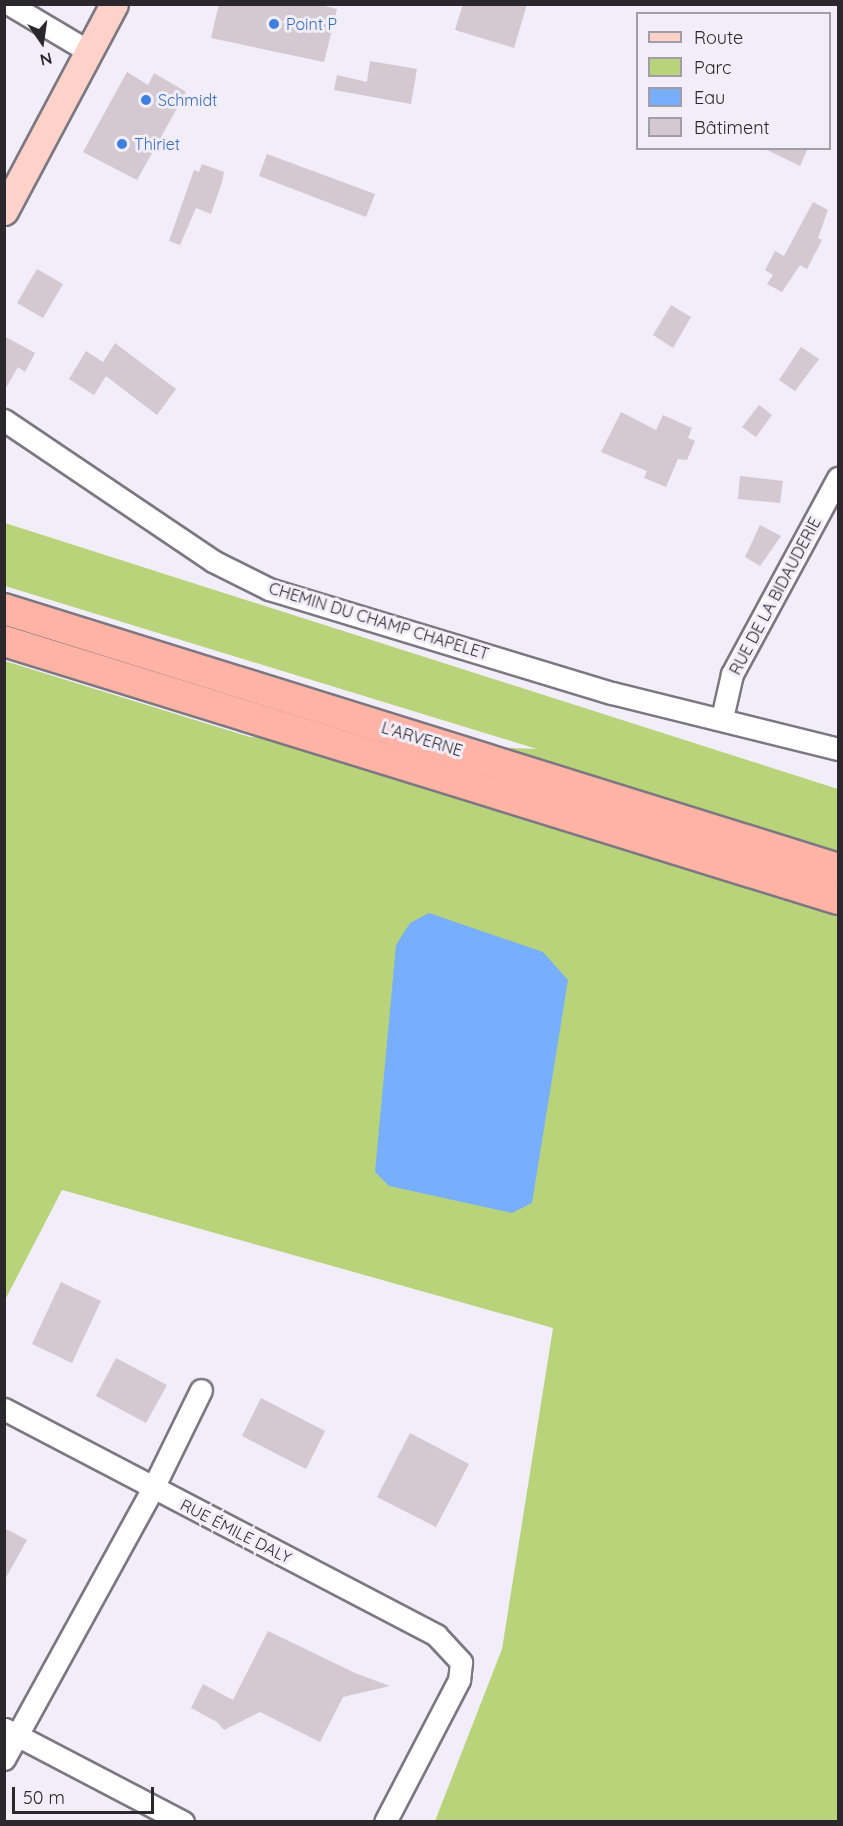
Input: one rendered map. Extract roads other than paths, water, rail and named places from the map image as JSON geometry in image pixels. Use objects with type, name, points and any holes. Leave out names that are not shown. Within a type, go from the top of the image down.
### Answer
[{"type":"highway","name":"L'ARVERNE","points":[[4,609],[838,869]]},
{"type":"highway","name":"L'ARVERNE","points":[[4,641],[838,899]]},
{"type":"main road","points":[[4,211],[114,4]]},
{"type":"street","points":[[9,4],[90,52]]},
{"type":"street","name":"CHEMIN DU CHAMP CHAPELET","points":[[4,420],[213,561],[269,589],[612,693],[722,718],[838,749]]},
{"type":"street","name":"RUE DE LA BIDAUDERIE","points":[[722,718],[732,674],[838,478]]},
{"type":"street","points":[[4,1759],[10,1732],[153,1488],[201,1390]]},
{"type":"street","name":"RUE ÉMILE DALY","points":[[4,1409],[436,1635],[461,1662],[459,1680],[385,1821]]},
{"type":"street","points":[[10,1732],[183,1821]]},
{"type":"water","points":[[429,913],[543,952],[568,980],[532,1203],[512,1213],[389,1186],[375,1172],[396,945],[410,923]]},
{"type":"place","name":"Point P","points":[[274,24]]},
{"type":"place","name":"Schmidt","points":[[146,100]]},
{"type":"place","name":"Thiriet","points":[[122,144]]}]
